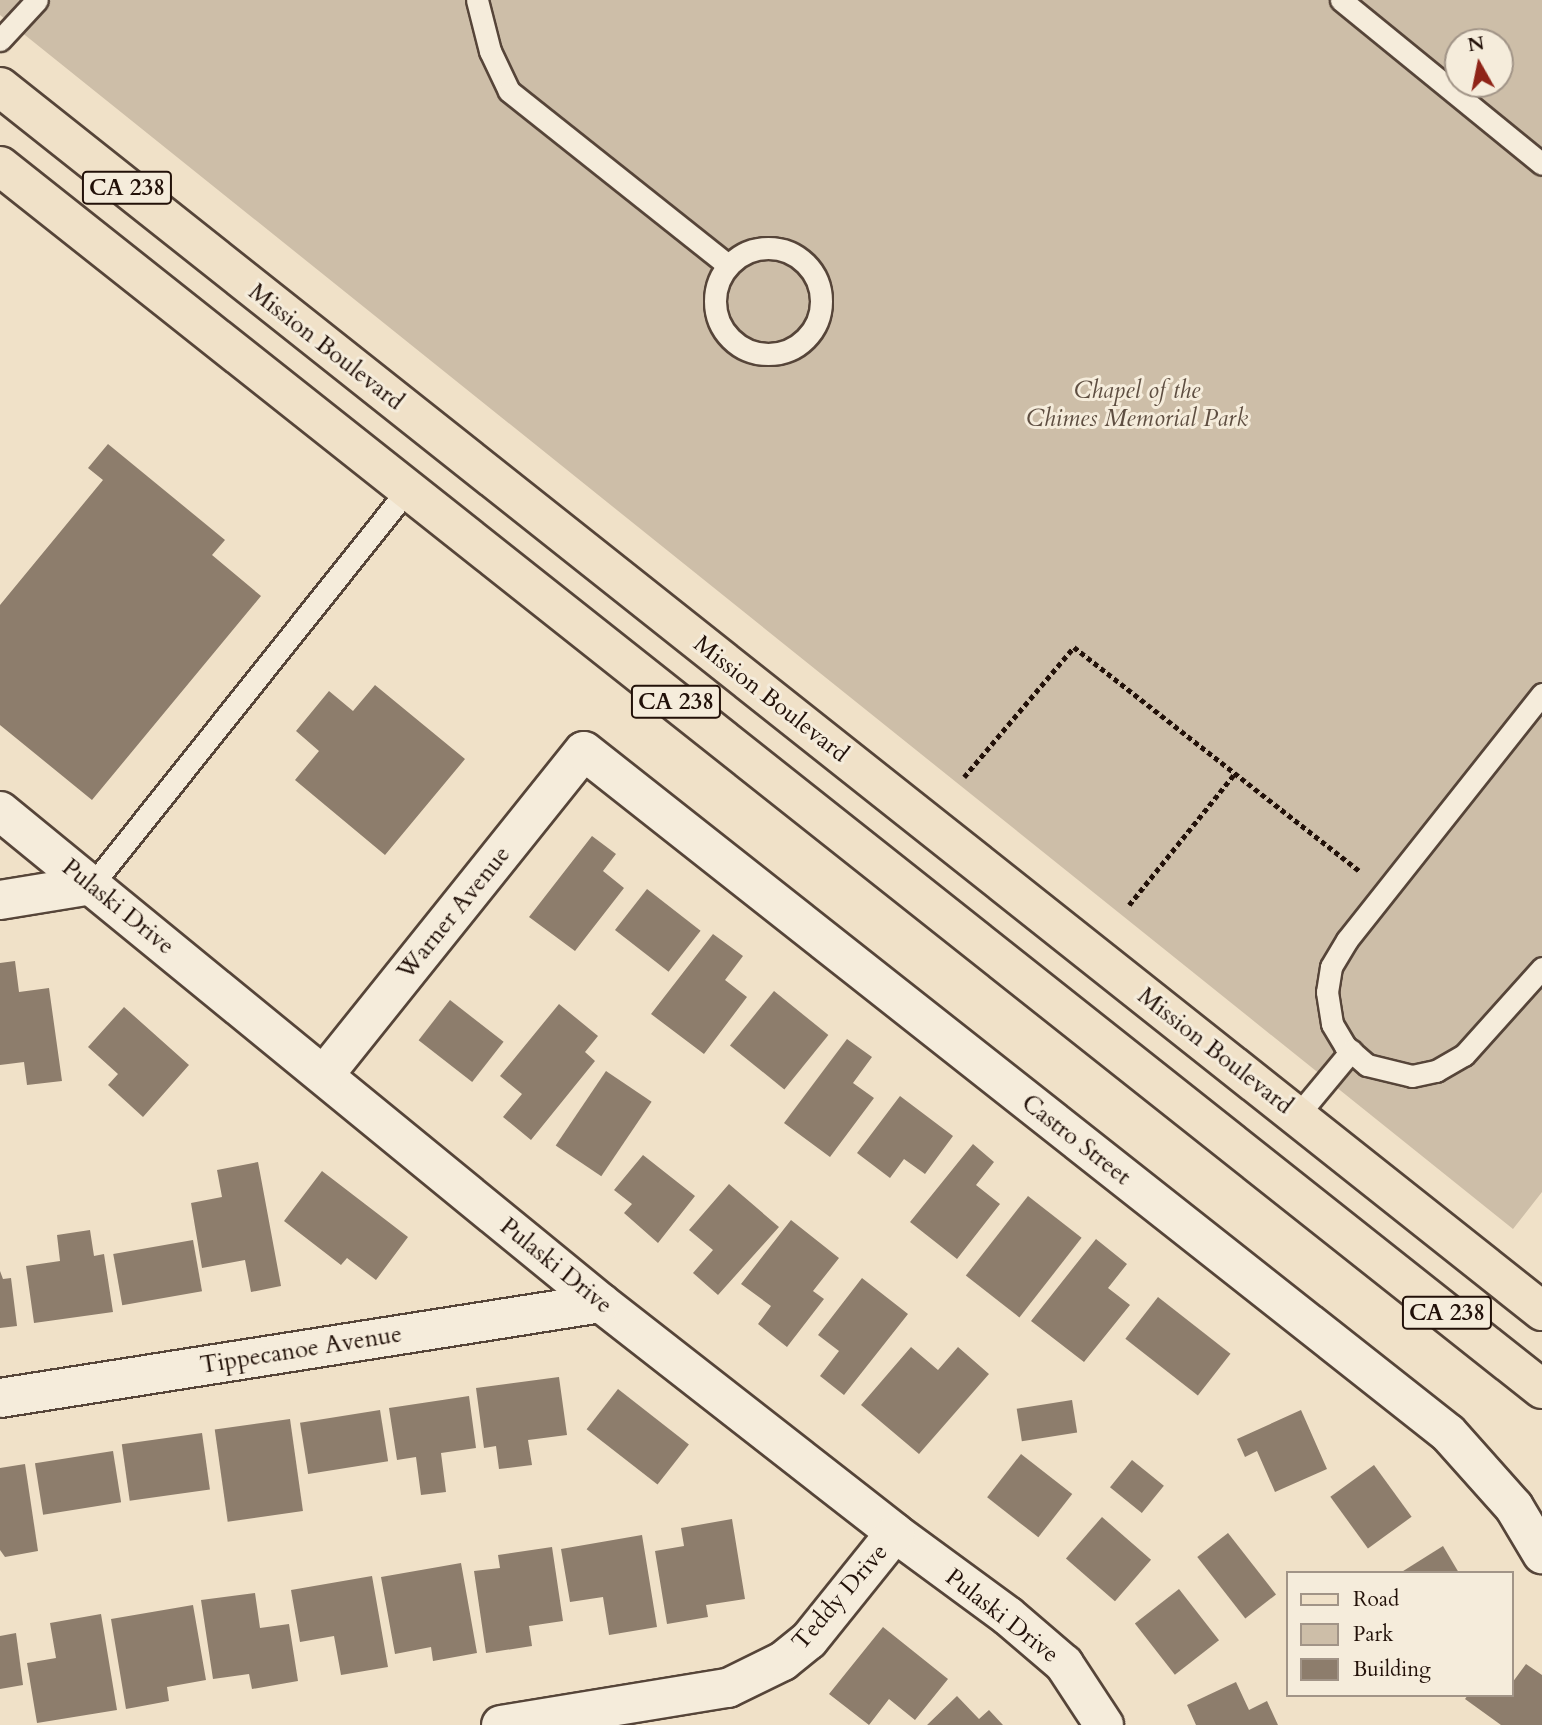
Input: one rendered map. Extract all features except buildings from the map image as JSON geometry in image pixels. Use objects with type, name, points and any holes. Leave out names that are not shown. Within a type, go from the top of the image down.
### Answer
[{"type":"main road","name":"Mission Boulevard","points":[[0,87],[1542,1311]]},
{"type":"main road","name":"CA 238","points":[[0,166],[1542,1389]]},
{"type":"street","name":"Warner Avenue","points":[[324,1075],[584,751]]},
{"type":"street","name":"Castro Street","points":[[584,751],[1448,1433],[1514,1507],[1542,1554]]},
{"type":"street","name":"Pulaski Drive","points":[[0,811],[601,1303],[895,1533],[1008,1616],[1064,1664],[1104,1725]]},
{"type":"street","points":[[0,900],[92,885]]},
{"type":"street","name":"Tippecanoe Avenue","points":[[0,1398],[601,1303]]},
{"type":"street","name":"Teddy Drive","points":[[500,1725],[728,1688],[783,1661],[809,1640],[895,1533]]},
{"type":"lane","points":[[0,40],[37,0]]},
{"type":"lane","points":[[477,0],[490,51],[509,91],[728,265]]},
{"type":"lane","points":[[1341,0],[1542,164]]},
{"type":"lane","points":[[765,247],[786,250],[804,261],[817,278],[822,298],[819,319],[808,337],[791,349],[771,354],[750,351],[732,341],[719,324],[714,303],[717,283],[728,265],[745,252],[765,247]]},
{"type":"lane","points":[[92,885],[408,489]]},
{"type":"lane","points":[[1542,694],[1347,940],[1331,967],[1327,992],[1332,1024],[1351,1051],[1367,1065],[1412,1076],[1436,1072],[1464,1055],[1542,968]]},
{"type":"lane","points":[[1297,1116],[1351,1051]]},
{"type":"path","points":[[964,777],[1074,647],[1360,871]]},
{"type":"path","points":[[1129,905],[1235,773]]},
{"type":"green space","name":"Chapel of the Chimes Memorial Park","points":[[0,0],[1542,0],[1542,1192],[1513,1229],[0,15]]}]
